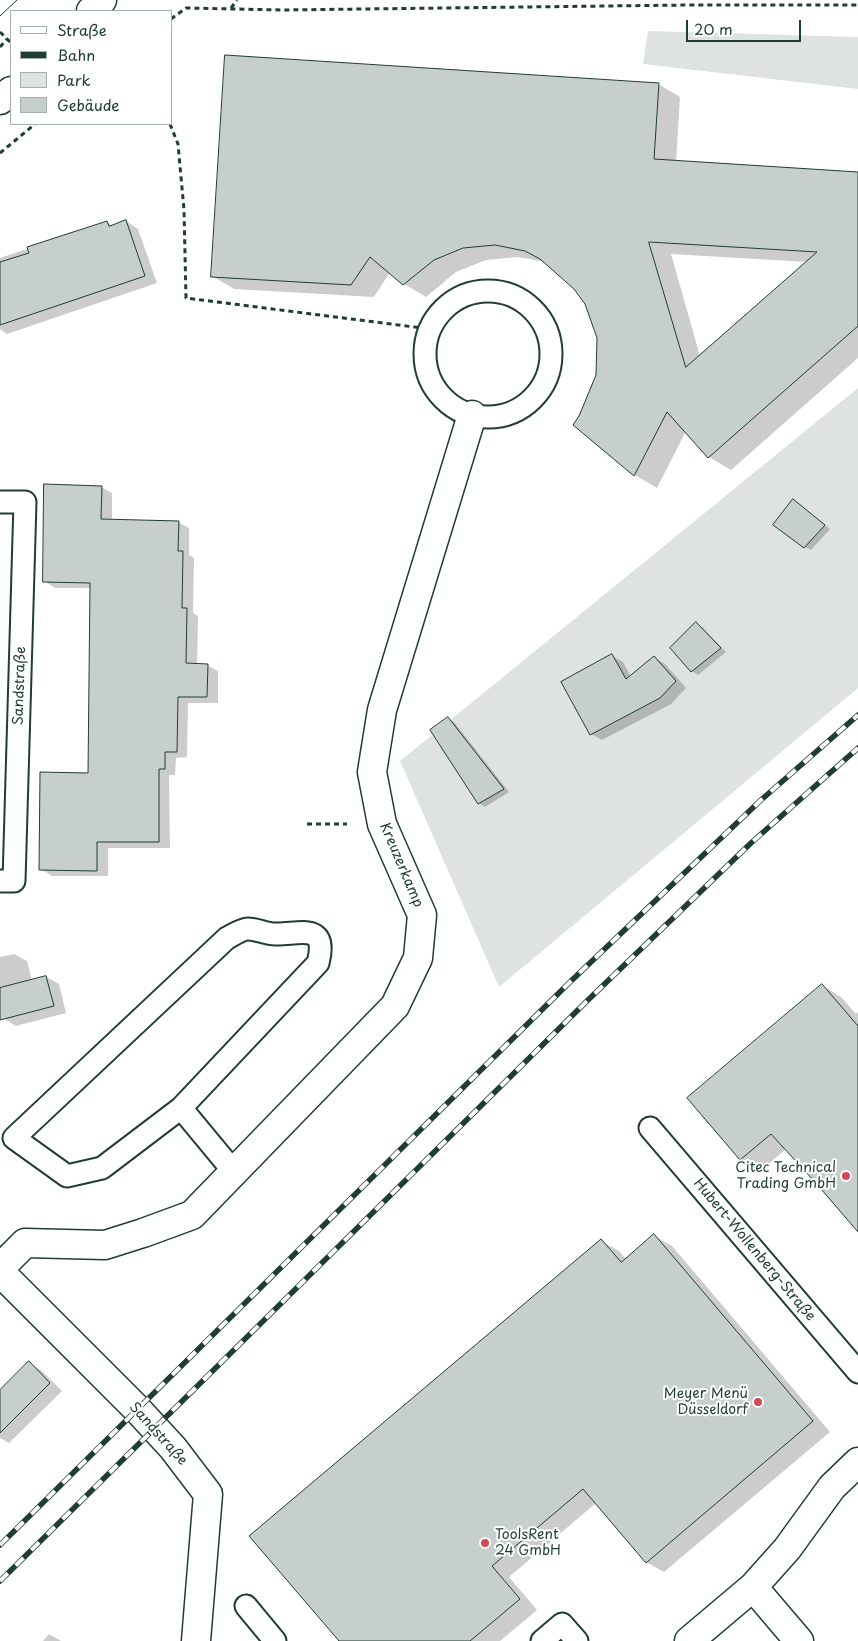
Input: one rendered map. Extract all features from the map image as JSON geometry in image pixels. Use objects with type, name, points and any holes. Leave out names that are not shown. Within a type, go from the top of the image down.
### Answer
[{"type":"street","points":[[92,10],[102,0]]},
{"type":"street","points":[[0,100],[10,92]]},
{"type":"street","name":"Kreuzerkamp","points":[[0,1268],[25,1243],[105,1245],[192,1215],[395,1006],[418,958],[422,915],[382,824],[372,772],[382,710],[472,415]]},
{"type":"street","name":"Sandstraße","points":[[0,1272],[137,1409],[173,1448],[208,1494],[196,1641]]},
{"type":"street","points":[[689,1641],[753,1587],[787,1549],[832,1487],[858,1462]]},
{"type":"street","points":[[753,1587],[799,1641]]},
{"type":"lane","points":[[494,291],[510,294],[530,307],[542,322],[550,340],[550,368],[541,389],[517,410],[490,417],[472,415],[453,406],[438,392],[428,374],[425,348],[430,329],[440,313],[457,298],[475,292],[494,291]]},
{"type":"lane","name":"Sandstraße","points":[[0,502],[25,502],[14,881],[0,881]]},
{"type":"lane","points":[[247,928],[275,934],[312,933],[320,945],[318,963],[181,1108],[102,1168],[67,1176],[14,1138],[227,938],[247,928]]},
{"type":"lane","points":[[181,1108],[234,1172]]},
{"type":"lane","name":"Hubert-Wollenberg-Straße","points":[[650,1128],[858,1372]]},
{"type":"lane","points":[[246,1606],[275,1641]]},
{"type":"lane","points":[[542,1641],[562,1624],[577,1641]]},
{"type":"path","points":[[230,8],[237,0]]},
{"type":"path","points":[[172,18],[186,8],[283,10],[858,5]]},
{"type":"path","points":[[0,32],[10,42]]},
{"type":"path","points":[[0,47],[7,39]]},
{"type":"path","points":[[0,154],[34,125]]},
{"type":"path","points":[[170,125],[178,144],[180,163],[184,210],[186,298],[430,329]]},
{"type":"green space","points":[[648,31],[858,37],[858,89],[643,64]]},
{"type":"green space","points":[[858,388],[858,688],[499,987],[400,761]]},
{"type":"building","points":[[225,55],[659,83],[654,159],[858,172],[858,326],[708,458],[667,412],[634,476],[573,425],[579,416],[596,375],[597,338],[585,304],[574,289],[540,259],[525,251],[495,245],[463,248],[434,260],[403,285],[370,257],[351,285],[211,277]],"holes":[[[649,242],[817,252],[686,367]]]},
{"type":"building","points":[[126,220],[145,276],[0,325],[0,262],[29,253],[27,247],[107,221],[109,226]]},
{"type":"building","points":[[44,484],[102,486],[101,519],[179,521],[178,551],[183,551],[182,608],[187,608],[186,663],[208,664],[207,697],[178,697],[177,752],[165,752],[165,769],[159,769],[159,842],[97,842],[97,871],[39,870],[40,772],[88,773],[90,583],[43,582]]},
{"type":"building","points":[[793,499],[825,525],[804,548],[773,525]]},
{"type":"building","points":[[696,622],[721,648],[691,672],[670,648]]},
{"type":"building","points":[[612,654],[626,679],[654,656],[676,681],[660,698],[590,735],[561,682]]},
{"type":"building","points":[[448,717],[504,789],[478,804],[430,730]]},
{"type":"building","points":[[46,976],[54,1006],[0,1020],[0,988]]},
{"type":"building","points":[[822,984],[858,1026],[858,1232],[771,1134],[740,1160],[687,1098]]},
{"type":"building","points":[[654,1234],[813,1421],[646,1563],[583,1489],[492,1566],[520,1599],[470,1641],[339,1641],[249,1536],[601,1239],[621,1262]]},
{"type":"building","points":[[29,1361],[50,1383],[0,1433],[0,1390]]},
{"type":"tram line","points":[[0,16],[17,0]]},
{"type":"railway","points":[[0,1545],[570,982],[761,800],[858,715]]},
{"type":"railway","points":[[0,1581],[588,1000],[751,843],[858,748]]},
{"type":"place","name":"Citec Technical Trading GmbH","points":[[846,1176]]},
{"type":"place","name":"Meyer Menü Düsseldorf","points":[[758,1402]]},
{"type":"place","name":"ToolsRent 24 GmbH","points":[[485,1543]]}]
